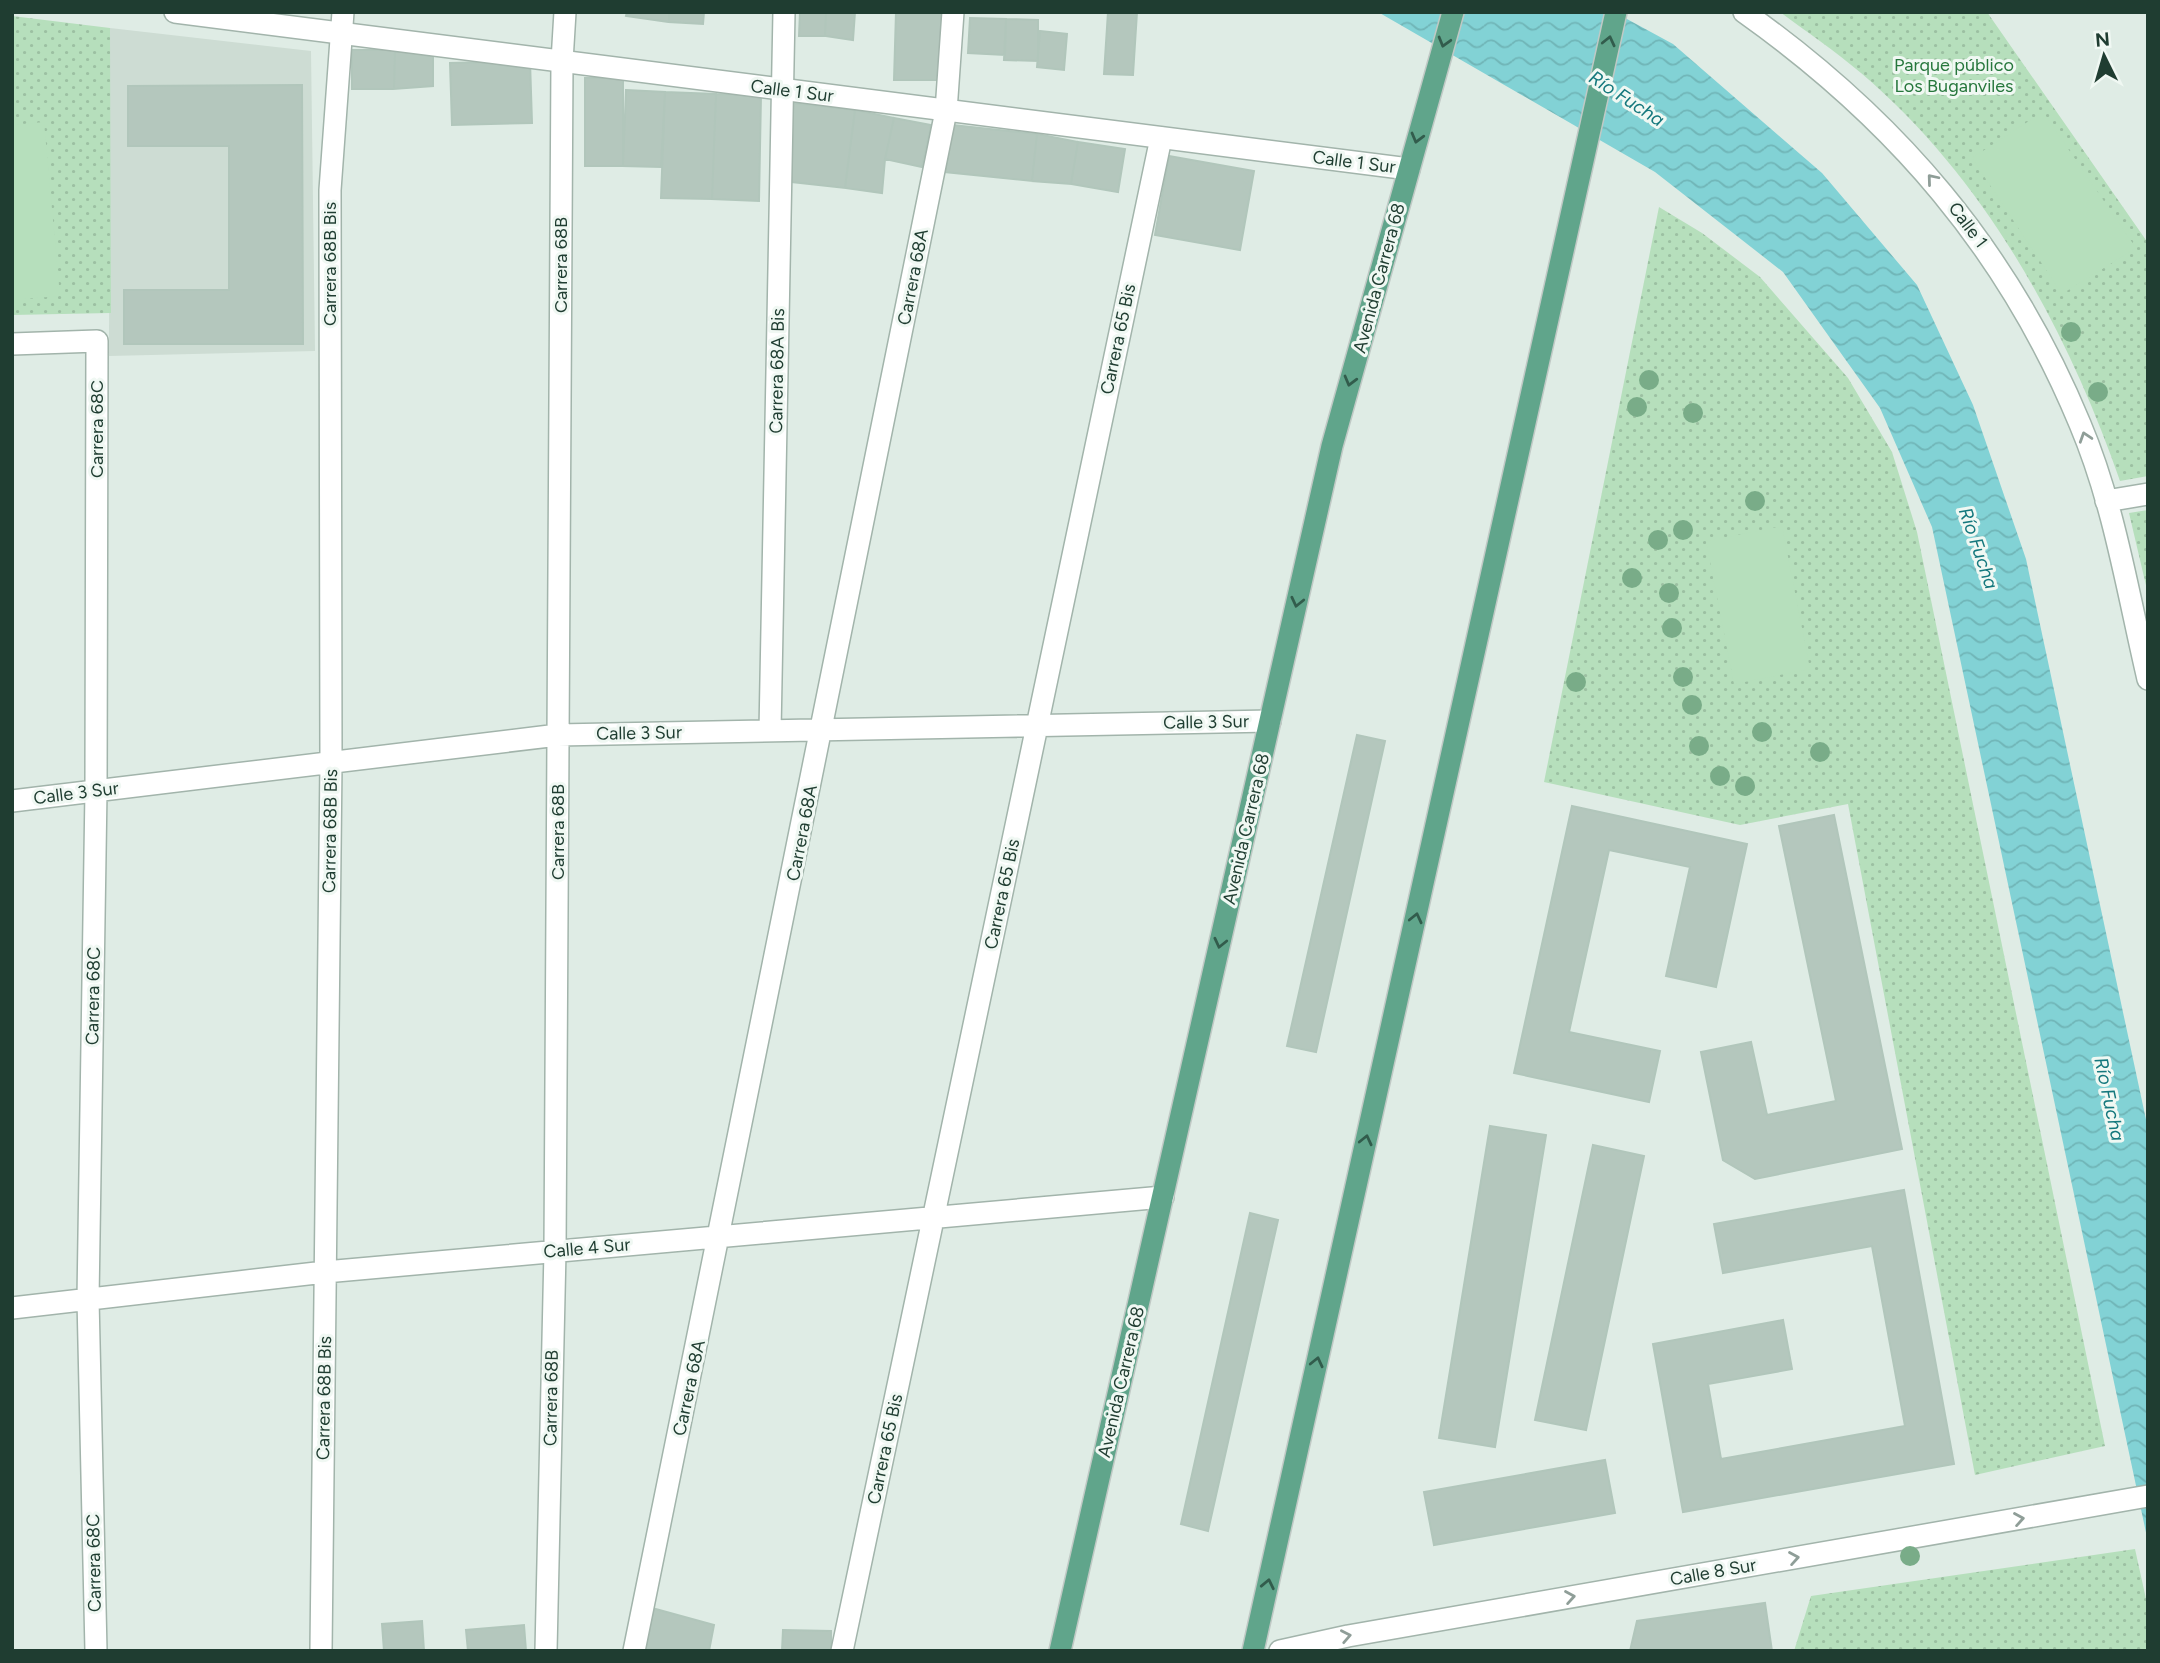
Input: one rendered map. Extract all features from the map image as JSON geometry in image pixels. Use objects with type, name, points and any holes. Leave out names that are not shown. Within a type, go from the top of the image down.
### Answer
[{"type":"main road","name":"Avenida Carrera 68","points":[[1060,1651],[1332,446],[1453,12]]},
{"type":"main road","points":[[1253,1651],[1616,12]]},
{"type":"street","name":"Calle 1 Sur","points":[[175,12],[342,23],[562,61],[1409,169]]},
{"type":"street","name":"Carrera 68B","points":[[546,1651],[555,1251],[562,61],[565,12]]},
{"type":"street","name":"Carrera 68A Bis","points":[[769,730],[784,12]]},
{"type":"street","name":"Carrera 68A","points":[[634,1651],[946,111],[953,12]]},
{"type":"street","name":"Calle 1","points":[[1744,12],[1785,41],[1899,141],[1969,224],[2005,277],[2050,358],[2081,425],[2106,501],[2148,679]]},
{"type":"street","name":"Carrera 68B Bis","points":[[321,1651],[331,763],[330,190],[342,23]]},
{"type":"street","name":"Carrera 65 Bis","points":[[842,1651],[1161,138]]},
{"type":"street","name":"Carrera 68C","points":[[12,344],[97,341],[96,791],[88,1299],[96,1651]]},
{"type":"street","points":[[2106,501],[2148,494]]},
{"type":"street","name":"Calle 3 Sur","points":[[12,801],[558,735],[1270,721]]},
{"type":"street","name":"Calle 4 Sur","points":[[12,1308],[325,1272],[1163,1197]]},
{"type":"street","name":"Calle 8 Sur","points":[[1280,1651],[1361,1633],[2148,1496]]},
{"type":"shaded area","points":[[110,28],[311,51],[315,351],[109,356]]},
{"type":"green space","name":"Parque público Los Buganviles","points":[[1780,12],[1987,12],[2148,243],[2148,476],[2120,481],[2075,368],[2047,313],[2017,259],[1946,160],[1906,114],[1861,73]]},
{"type":"green space","points":[[12,16],[110,28],[111,313],[12,315]]},
{"type":"green space","points":[[2043,112],[2136,248],[2062,294],[1972,158]]},
{"type":"green space","points":[[44,122],[60,296],[12,300],[12,125]]},
{"type":"green space","points":[[1659,207],[1702,233],[1760,277],[1848,378],[1892,452],[1917,532],[2105,1446],[1975,1475],[1848,804],[1740,825],[1544,782]]},
{"type":"green space","points":[[2148,510],[2148,594],[2129,513]]},
{"type":"green space","points":[[1782,526],[1810,669],[1734,684],[1706,541]]},
{"type":"green space","points":[[2135,1549],[2148,1608],[2148,1651],[1794,1651],[1811,1596]]},
{"type":"water","name":"Río Fucha","points":[[1378,12],[1614,12],[1673,44],[1822,173],[1917,285],[1973,405],[2026,559],[2148,1129],[2148,1542],[1932,527],[1880,408],[1783,272],[1655,172]]},
{"type":"building","points":[[627,12],[669,12],[669,22],[626,16]]},
{"type":"building","points":[[669,12],[704,12],[703,24],[669,22]]},
{"type":"building","points":[[800,12],[826,12],[825,36],[799,36]]},
{"type":"building","points":[[826,12],[855,12],[853,40],[825,36]]},
{"type":"building","points":[[896,12],[942,12],[940,80],[894,80]]},
{"type":"building","points":[[1108,12],[1137,12],[1133,75],[1104,74]]},
{"type":"building","points":[[970,18],[1006,19],[1005,55],[968,53]]},
{"type":"building","points":[[1006,19],[1038,20],[1038,61],[1004,60]]},
{"type":"building","points":[[1040,31],[1067,34],[1064,70],[1037,67]]},
{"type":"building","points":[[352,50],[395,50],[394,89],[352,89]]},
{"type":"building","points":[[395,50],[433,51],[433,86],[394,89]]},
{"type":"building","points":[[530,61],[532,123],[452,125],[450,63]]},
{"type":"building","points":[[585,78],[623,78],[623,166],[585,166]]},
{"type":"building","points":[[302,85],[303,344],[124,344],[124,290],[229,290],[229,146],[128,146],[128,86]]},
{"type":"building","points":[[626,90],[665,92],[661,167],[623,166]]},
{"type":"building","points":[[665,92],[716,94],[712,199],[661,198]]},
{"type":"building","points":[[716,94],[761,95],[759,201],[712,199]]},
{"type":"building","points":[[792,103],[855,110],[845,188],[792,182]]},
{"type":"building","points":[[855,110],[894,118],[885,159],[882,193],[845,188]]},
{"type":"building","points":[[894,118],[931,125],[922,167],[885,159]]},
{"type":"building","points":[[952,125],[1037,134],[1032,181],[945,172]]},
{"type":"building","points":[[1037,134],[1078,142],[1071,184],[1032,181]]},
{"type":"building","points":[[1078,142],[1125,149],[1118,192],[1071,184]]},
{"type":"building","points":[[1169,156],[1254,171],[1240,250],[1155,235]]},
{"type":"building","points":[[1357,735],[1385,741],[1316,1052],[1287,1046]]},
{"type":"building","points":[[1572,806],[1747,844],[1716,987],[1666,976],[1690,867],[1609,850],[1569,1032],[1660,1051],[1649,1102],[1514,1073]]},
{"type":"building","points":[[1834,815],[1902,1149],[1755,1179],[1723,1160],[1701,1052],[1751,1042],[1767,1115],[1836,1101],[1779,826]]},
{"type":"building","points":[[1490,1126],[1546,1135],[1495,1447],[1439,1438]]},
{"type":"building","points":[[1593,1145],[1644,1156],[1586,1430],[1535,1420]]},
{"type":"building","points":[[1904,1190],[1954,1464],[1683,1512],[1653,1344],[1783,1320],[1792,1369],[1708,1384],[1721,1459],[1905,1426],[1872,1246],[1723,1273],[1714,1224]]},
{"type":"building","points":[[1250,1213],[1278,1220],[1208,1531],[1181,1524]]},
{"type":"building","points":[[1605,1460],[1615,1513],[1434,1545],[1424,1492]]},
{"type":"building","points":[[1765,1603],[1772,1651],[1630,1651],[1637,1621]]},
{"type":"building","points":[[652,1608],[714,1625],[709,1651],[640,1651]]},
{"type":"building","points":[[422,1621],[424,1651],[384,1651],[382,1624]]},
{"type":"building","points":[[524,1625],[526,1651],[468,1651],[466,1630]]},
{"type":"building","points":[[783,1630],[831,1631],[831,1651],[782,1651]]}]
